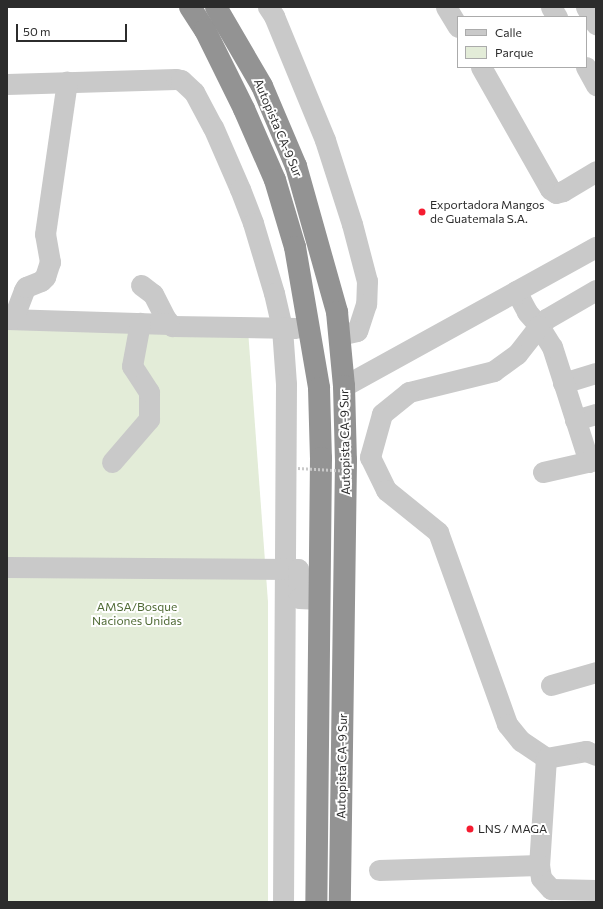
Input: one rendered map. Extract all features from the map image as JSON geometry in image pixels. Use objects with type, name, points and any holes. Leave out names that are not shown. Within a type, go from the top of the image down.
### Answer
[{"type":"highway","name":"Autopista CA-9 Sur","points":[[190,7],[209,36],[244,109],[275,180],[295,247],[310,327],[319,388],[321,458],[316,902]]},
{"type":"highway","name":"Autopista CA-9 Sur","points":[[216,7],[262,86],[296,166],[337,312],[344,386],[346,460],[340,902]]},
{"type":"street","points":[[268,7],[280,30],[325,140],[352,224],[367,281],[366,304],[357,331],[340,335]]},
{"type":"street","points":[[446,7],[457,25]]},
{"type":"street","points":[[551,7],[556,16]]},
{"type":"street","points":[[586,7],[596,24]]},
{"type":"street","points":[[482,68],[550,189],[556,193],[563,191],[596,170]]},
{"type":"street","points":[[587,68],[596,85]]},
{"type":"street","points":[[7,84],[176,79],[190,87],[213,127],[240,189],[264,258],[282,328],[287,409],[283,902]]},
{"type":"street","points":[[67,82],[46,234],[50,262],[45,277],[26,287],[10,319],[169,324],[172,326],[282,328],[310,327]]},
{"type":"street","points":[[344,386],[596,247]]},
{"type":"street","points":[[141,286],[153,294],[169,324]]},
{"type":"street","points":[[596,290],[546,319],[517,354],[494,371],[409,392],[382,414],[370,457],[386,490],[438,532],[507,724],[521,741],[546,758],[586,751],[596,755]]},
{"type":"street","points":[[516,291],[527,312],[539,326],[552,346],[576,420],[592,461],[543,472]]},
{"type":"street","points":[[112,462],[149,419],[149,392],[132,366],[140,324]]},
{"type":"street","points":[[564,383],[596,373]]},
{"type":"street","points":[[576,420],[596,414]]},
{"type":"street","points":[[7,567],[298,570],[299,598],[319,599]]},
{"type":"street","points":[[551,685],[596,672]]},
{"type":"street","points":[[546,758],[539,865],[541,878],[551,889],[596,890]]},
{"type":"street","points":[[378,870],[539,865]]},
{"type":"path","points":[[298,468],[351,471]]},
{"type":"green space","name":"AMSA/Bosque Naciones Unidas","points":[[7,325],[248,330],[268,602],[268,902],[7,902]]},
{"type":"place","name":"Exportadora Mangos de Guatemala S.A.","points":[[422,212]]},
{"type":"place","name":"LNS / MAGA","points":[[470,829]]}]
